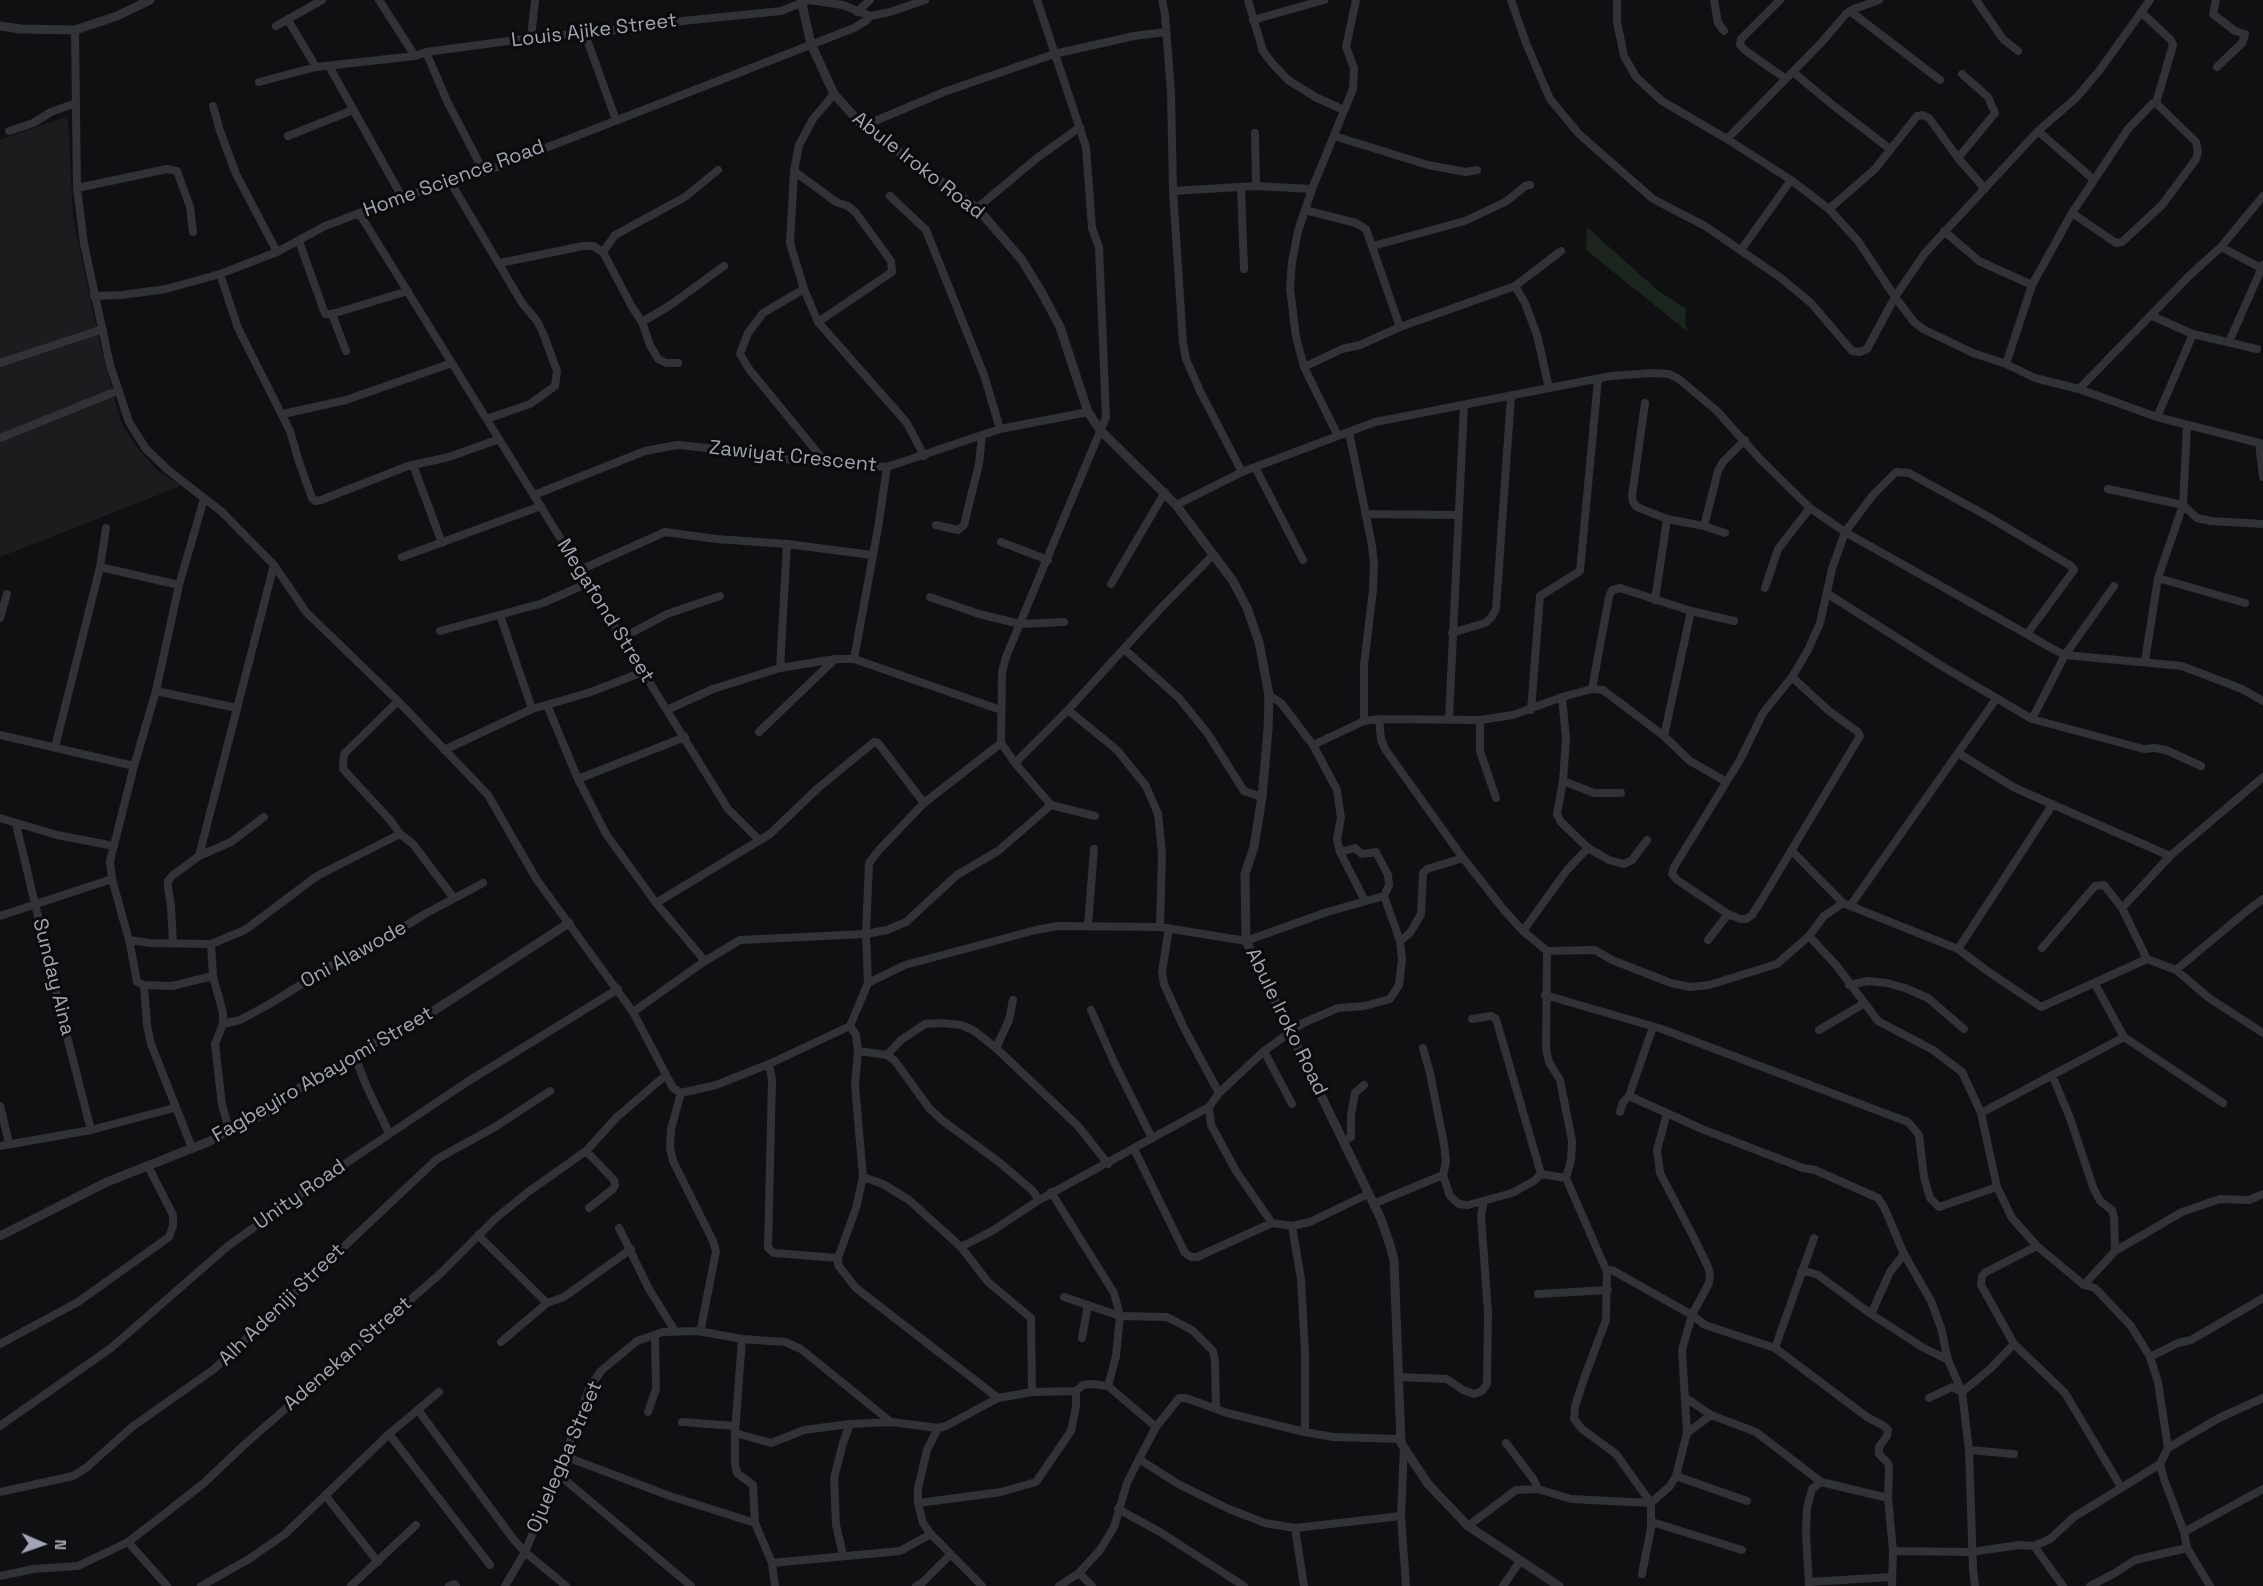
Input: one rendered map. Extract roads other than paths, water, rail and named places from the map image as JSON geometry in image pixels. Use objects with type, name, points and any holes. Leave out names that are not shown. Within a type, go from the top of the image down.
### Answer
[{"type":"street","points":[[0,26],[75,30],[117,16],[150,0]]},
{"type":"street","points":[[276,26],[322,0]]},
{"type":"street","points":[[379,0],[415,56]]},
{"type":"street","points":[[531,38],[535,0]]},
{"type":"street","name":"Louis Ajike Street","points":[[258,82],[316,67],[415,56],[426,52],[531,38],[781,12],[809,0],[843,5],[870,16]]},
{"type":"street","points":[[857,12],[870,0]]},
{"type":"street","points":[[870,16],[925,0]]},
{"type":"street","points":[[1036,0],[1086,147],[1092,228],[1099,248],[1106,417],[1002,672],[1001,742],[1015,763],[1051,805],[1095,816]]},
{"type":"street","points":[[1162,0],[1171,93],[1173,191],[1183,344],[1186,359],[1208,410],[1242,472]]},
{"type":"street","points":[[1248,0],[1263,51],[1288,81],[1344,110]]},
{"type":"street","points":[[1253,20],[1324,0]]},
{"type":"street","points":[[1338,436],[1304,367],[1296,337],[1290,288],[1298,231],[1312,189],[1353,89],[1354,68],[1346,47],[1356,0]]},
{"type":"street","points":[[1511,0],[1526,43],[1550,99],[1580,134],[1653,199],[1705,226],[1741,250],[1810,303],[1852,351],[1860,352],[1867,349],[1895,297],[1925,253],[2037,130],[2076,98],[2099,71],[2150,0]]},
{"type":"street","points":[[1617,0],[1617,22],[1624,56],[1636,77],[1662,101],[1791,180],[1829,209],[1858,241],[1895,297],[1914,322],[1923,329],[1973,353],[2006,364],[2035,378],[2079,389],[2157,417],[2261,443],[2263,477]]},
{"type":"street","points":[[1714,0],[1718,23],[1724,31]]},
{"type":"street","points":[[1780,0],[1741,39],[1740,45],[1786,79]]},
{"type":"street","points":[[1727,139],[1850,11],[1879,0]]},
{"type":"street","points":[[1976,0],[2003,39],[2018,51]]},
{"type":"street","points":[[2216,0],[2213,14],[2235,31],[2245,34],[2242,43],[2217,67]]},
{"type":"street","name":"Abule Iroko Road","points":[[801,2],[811,44],[834,94],[863,126],[977,208],[1022,260],[1060,327],[1088,412],[1100,430],[1176,505],[1233,581],[1247,608],[1259,642],[1269,695],[1262,797],[1254,848],[1245,874],[1246,941],[1381,1219],[1394,1260],[1402,1443]]},
{"type":"street","points":[[1850,11],[1940,80]]},
{"type":"street","points":[[2141,12],[2171,40],[2173,45],[2156,104]]},
{"type":"street","name":"Home Science Road","points":[[94,296],[166,289],[220,274],[277,252],[324,226],[402,197],[484,172],[854,28],[870,16]]},
{"type":"street","points":[[288,20],[316,67]]},
{"type":"street","points":[[75,30],[77,188],[84,244],[117,391],[129,422],[146,449],[222,512],[274,566],[306,612],[398,701],[488,795],[537,880],[633,1012],[673,1088],[681,1093],[716,1085],[769,1064],[850,1026],[868,983],[866,934],[869,863],[924,803],[1001,742]]},
{"type":"street","points":[[863,126],[944,92],[1054,54],[1134,36],[1166,32]]},
{"type":"street","points":[[585,34],[616,120]]},
{"type":"street","points":[[426,52],[447,101],[484,172]]},
{"type":"street","points":[[329,66],[402,197]]},
{"type":"street","points":[[1793,72],[1890,149]]},
{"type":"street","points":[[1958,158],[1995,113],[1988,97],[1962,74]]},
{"type":"street","points":[[834,94],[806,130],[799,145],[794,171],[790,243],[804,289],[818,322],[907,423],[924,456]]},
{"type":"street","points":[[9,131],[33,123],[51,112],[76,103]]},
{"type":"street","points":[[2006,364],[2032,285],[2072,213],[2128,129],[2152,104],[2156,104]]},
{"type":"street","points":[[2072,213],[2116,243],[2122,242],[2162,205],[2196,159],[2198,152],[2196,142],[2156,104]]},
{"type":"street","points":[[213,106],[236,174],[277,252]]},
{"type":"street","points":[[288,136],[353,110]]},
{"type":"street","points":[[1829,209],[1875,169],[1917,116],[1923,114],[1929,118],[1958,158],[1985,189]]},
{"type":"street","points":[[977,208],[1037,158],[1080,128]]},
{"type":"street","points":[[2037,130],[2093,179]]},
{"type":"street","points":[[1255,133],[1256,186]]},
{"type":"street","points":[[1334,136],[1428,165],[1466,172],[1477,170]]},
{"type":"street","points":[[77,188],[167,169],[177,171],[190,207],[193,232]]},
{"type":"street","points":[[603,252],[615,235],[684,197],[718,170]]},
{"type":"street","points":[[794,171],[836,202],[848,206],[891,261],[892,272],[818,322]]},
{"type":"street","points":[[1741,250],[1791,180]]},
{"type":"street","points":[[451,183],[522,303],[543,333],[557,371],[555,386],[530,404],[487,419]]},
{"type":"street","points":[[1373,246],[1465,221],[1507,201],[1518,190],[1530,185]]},
{"type":"street","points":[[1173,191],[1256,186],[1312,189]]},
{"type":"street","points":[[1241,187],[1244,269]]},
{"type":"street","points":[[890,196],[926,230],[984,375],[1000,429]]},
{"type":"street","points":[[2079,389],[2190,275],[2221,247],[2263,196]]},
{"type":"street","points":[[1305,210],[1361,225],[1366,229],[1400,327]]},
{"type":"street","name":"Megafond Street","points":[[360,213],[728,809],[759,840]]},
{"type":"street","points":[[1944,231],[1979,261],[2032,285]]},
{"type":"street","points":[[298,241],[325,314],[332,314],[408,291]]},
{"type":"street","points":[[500,263],[593,246],[603,252],[632,308],[642,322],[658,359],[666,363],[678,363]]},
{"type":"street","points":[[2221,247],[2262,267],[2229,342]]},
{"type":"street","points":[[1304,367],[1342,349],[1360,345],[1400,327],[1515,286],[1561,251]]},
{"type":"street","points":[[642,322],[669,306],[724,266]]},
{"type":"street","points":[[220,274],[238,328],[283,414],[315,501],[413,465],[449,457],[499,439]]},
{"type":"street","points":[[1515,286],[1525,303],[1537,335],[1549,388]]},
{"type":"street","points":[[804,289],[763,313],[748,333],[740,354],[749,369],[826,463]]},
{"type":"street","points":[[332,314],[346,351]]},
{"type":"street","points":[[2152,316],[2193,334],[2257,348]]},
{"type":"street","points":[[0,363],[103,329]]},
{"type":"street","points":[[2157,417],[2193,334]]},
{"type":"street","points":[[283,414],[346,400],[452,363]]},
{"type":"street","points":[[1176,505],[1242,472],[1376,422],[1598,379],[1637,374],[1669,374],[1717,411],[1760,459],[1810,508],[1845,532],[2065,655],[2182,666],[2242,689],[2263,701]]},
{"type":"street","points":[[1532,710],[1540,596],[1580,571],[1598,379]]},
{"type":"street","points":[[0,438],[117,391]]},
{"type":"street","points":[[1452,633],[1485,623],[1496,609],[1511,396]]},
{"type":"street","points":[[1645,403],[1633,502],[1637,507],[1667,519],[1704,526],[1725,533]]},
{"type":"street","points":[[1449,719],[1464,405]]},
{"type":"street","name":"Zawiyat Crescent","points":[[534,495],[645,451],[677,445],[708,448],[746,456],[887,467],[1000,429],[1088,412]]},
{"type":"street","points":[[2145,661],[2158,578],[2183,505],[2187,425]]},
{"type":"street","points":[[1349,432],[1374,565],[1364,665],[1364,721]]},
{"type":"street","points":[[936,525],[958,531],[964,525],[979,464],[982,436]]},
{"type":"street","points":[[1704,526],[1718,471],[1723,462],[1745,440]]},
{"type":"street","points":[[413,465],[442,543]]},
{"type":"street","points":[[854,659],[887,467]]},
{"type":"street","points":[[1255,467],[1303,560]]},
{"type":"street","points":[[1792,677],[1860,736],[1752,915],[1746,919],[1740,919],[1728,914],[1677,880],[1672,874],[1674,867],[1740,759],[1763,713],[1792,677],[1820,623],[1832,569],[1845,532],[1873,495],[1896,472],[1909,473],[2071,566],[2074,570],[2027,634]]},
{"type":"street","points":[[2108,489],[2183,505],[2197,518],[2263,524]]},
{"type":"street","points":[[1111,584],[1165,492]]},
{"type":"street","points":[[204,499],[179,585],[156,691],[110,861],[112,879],[129,940],[137,982],[144,985],[172,986],[213,976]]},
{"type":"street","points":[[402,557],[541,506]]},
{"type":"street","points":[[1765,588],[1778,549],[1810,508]]},
{"type":"street","points":[[1365,514],[1458,515]]},
{"type":"street","points":[[1655,600],[1667,519]]},
{"type":"street","points":[[55,747],[100,567],[106,528]]},
{"type":"street","points":[[580,570],[665,532],[716,540],[787,544],[872,555]]},
{"type":"street","points":[[1000,542],[1048,560]]},
{"type":"street","points":[[780,668],[787,544]]},
{"type":"street","points":[[1015,763],[1068,710],[1160,609],[1213,555]]},
{"type":"street","points":[[199,856],[274,566]]},
{"type":"street","points":[[100,567],[179,585]]},
{"type":"street","points":[[2158,578],[2245,603]]},
{"type":"street","points":[[440,631],[543,603],[588,583]]},
{"type":"street","points":[[2032,719],[2065,655],[2114,586]]},
{"type":"street","points":[[1592,689],[1612,590],[1620,588],[1734,621]]},
{"type":"street","points":[[0,618],[6,594]]},
{"type":"street","points":[[1828,594],[2032,719],[2144,749],[2166,750],[2201,766]]},
{"type":"street","points":[[622,638],[667,614],[720,596]]},
{"type":"street","points":[[930,597],[979,614],[1020,624],[1064,622]]},
{"type":"street","points":[[1664,736],[1691,610]]},
{"type":"street","points":[[500,615],[532,709]]},
{"type":"street","points":[[1124,649],[1179,698],[1208,734],[1244,790],[1262,797]]},
{"type":"street","points":[[759,732],[835,659]]},
{"type":"street","points":[[667,710],[712,689],[780,668],[835,659],[854,659],[1001,710]]},
{"type":"street","points":[[444,750],[532,709],[588,693],[643,672]]},
{"type":"street","points":[[1313,745],[1364,721],[1379,719],[1480,720],[1532,710],[1562,697],[1592,689],[1603,690],[1664,736],[1690,761],[1725,781]]},
{"type":"street","points":[[156,691],[237,708]]},
{"type":"street","points":[[1269,695],[1281,703],[1313,745],[1337,790],[1341,818],[1337,838],[1340,852],[1365,901]]},
{"type":"street","points":[[1562,697],[1566,738],[1563,781],[1557,814],[1561,822],[1588,848],[1609,860],[1624,864],[1632,860],[1647,840]]},
{"type":"street","points":[[1379,719],[1381,739],[1385,749],[1463,858],[1523,931],[1547,951],[1595,950],[1612,960],[1671,983],[1690,987],[1709,985],[1778,964],[1809,936],[1824,916],[1847,905],[1996,699]]},
{"type":"street","points":[[398,701],[344,754],[343,769],[391,821],[400,834],[413,844],[453,897]]},
{"type":"street","points":[[547,705],[578,779],[606,834],[656,903],[705,961]]},
{"type":"street","points":[[1068,710],[1117,750],[1146,786],[1158,814],[1162,853],[1160,927]]},
{"type":"street","points":[[1480,720],[1480,751],[1496,798]]},
{"type":"street","points":[[0,735],[134,766]]},
{"type":"street","points":[[578,779],[685,737]]},
{"type":"street","points":[[656,903],[770,834],[818,788],[874,742],[878,743],[924,803]]},
{"type":"street","points":[[1958,753],[2016,788],[2170,856]]},
{"type":"street","points":[[2122,908],[2170,856],[2263,777]]},
{"type":"street","points":[[1563,781],[1594,793],[1621,793]]},
{"type":"street","points":[[1958,949],[2053,804]]},
{"type":"street","points":[[633,1012],[705,961],[740,940],[866,934],[887,930],[906,922],[957,875],[998,851],[1051,805]]},
{"type":"street","points":[[173,943],[168,881],[199,856],[231,842],[264,817]]},
{"type":"street","points":[[0,818],[57,835],[114,846]]},
{"type":"street","name":"Sunday Aina","points":[[15,824],[92,1130]]},
{"type":"street","points":[[129,940],[211,945],[245,930],[317,876],[400,834]]},
{"type":"street","points":[[961,1247],[992,1231],[1051,1192],[1108,1164],[1209,1107],[1219,1093],[1264,1051],[1291,1030],[1338,1008],[1364,1006],[1390,999],[1399,985],[1402,960],[1400,941],[1384,896],[1389,885],[1388,875],[1376,852],[1362,854],[1355,848],[1340,852]]},
{"type":"street","points":[[1523,931],[1567,870],[1588,848]]},
{"type":"street","points":[[1088,925],[1095,849]]},
{"type":"street","points":[[1791,850],[1847,905],[1958,949],[2041,1008],[2147,959]]},
{"type":"street","points":[[1400,941],[1410,933],[1421,914],[1423,873],[1427,869],[1463,858]]},
{"type":"street","points":[[0,916],[112,879]]},
{"type":"street","name":"Oni Alawode","points":[[223,1024],[240,1020],[268,1005],[339,961],[362,954],[453,897],[483,883]]},
{"type":"street","points":[[2042,948],[2095,886],[2104,885],[2122,908],[2147,959],[2176,970],[2209,998],[2263,1033]]},
{"type":"street","points":[[868,983],[905,964],[1036,930],[1088,925],[1160,927],[1246,941],[1384,896]]},
{"type":"street","points":[[2176,970],[2263,899]]},
{"type":"street","points":[[1708,940],[1728,914]]},
{"type":"street","name":"Fagbeyiro Abayomi Street","points":[[0,1236],[107,1182],[230,1132],[267,1112],[287,1096],[354,1054],[432,1012],[569,923]]},
{"type":"street","points":[[1169,928],[1162,972],[1164,984],[1184,1028],[1219,1093]]},
{"type":"street","points":[[1809,936],[1836,965],[1863,1004],[1878,1021],[1933,1050],[1962,1072],[1981,1113],[1997,1188],[2012,1218],[2037,1246],[2084,1286],[2095,1288],[2131,1326],[2150,1358],[2158,1382],[2168,1448]]},
{"type":"street","points":[[211,945],[213,976],[221,1002],[223,1024],[215,1044],[222,1104],[230,1132]]},
{"type":"street","points":[[1547,951],[1546,1049],[1549,1062],[1560,1080],[1572,1141],[1571,1160],[1566,1178],[1607,1272],[1606,1320],[1575,1406],[1574,1419],[1582,1429],[1616,1454],[1651,1503],[1652,1522],[1642,1574]]},
{"type":"street","points":[[1849,985],[1868,981],[1905,988],[1928,998],[1964,1029]]},
{"type":"street","points":[[2095,984],[2124,1037],[2223,1103]]},
{"type":"street","points":[[144,985],[151,1044],[174,1108],[192,1148]]},
{"type":"street","name":"Unity Road","points":[[0,1426],[111,1348],[228,1246],[389,1133],[618,989]]},
{"type":"street","points":[[1545,994],[1653,1026],[1908,1122],[1919,1135],[1924,1177],[1930,1198],[1939,1207],[1997,1188]]},
{"type":"street","points":[[996,1048],[1009,1020],[1012,1000]]},
{"type":"street","points":[[1819,1030],[1863,1004]]},
{"type":"street","points":[[1091,1010],[1152,1138]]},
{"type":"street","points":[[1472,1018],[1491,1016],[1496,1019],[1541,1174]]},
{"type":"street","points":[[887,1055],[901,1040],[925,1024],[961,1025],[973,1030],[996,1048],[1078,1126],[1108,1164]]},
{"type":"street","points":[[850,1026],[856,1035],[858,1051],[855,1085],[863,1177],[856,1208],[838,1258],[838,1265],[856,1288],[998,1398]]},
{"type":"street","points":[[1620,1112],[1623,1102],[1629,1096],[1653,1026]]},
{"type":"street","points":[[1981,1113],[2124,1037]]},
{"type":"street","points":[[1423,1048],[1444,1144],[1446,1162],[1443,1175],[1450,1196],[1459,1204],[1468,1205],[1512,1193],[1534,1181],[1541,1174]]},
{"type":"street","points":[[858,1051],[887,1055],[895,1061],[929,1108],[999,1162],[1032,1190],[1039,1200]]},
{"type":"street","points":[[1264,1051],[1292,1104]]},
{"type":"street","points":[[354,1054],[389,1133]]},
{"type":"street","points":[[769,1064],[772,1080],[768,1248],[774,1253],[838,1258]]},
{"type":"street","name":"Adenekan Street","points":[[0,1576],[33,1569],[78,1566],[128,1542],[204,1483],[244,1445],[441,1273],[478,1235],[528,1192],[586,1151],[617,1117],[666,1075]]},
{"type":"street","points":[[2052,1075],[2070,1118],[2093,1187],[2100,1201],[2112,1210],[2115,1251]]},
{"type":"street","points":[[1344,1141],[1351,1137],[1351,1115],[1355,1093],[1364,1085]]},
{"type":"street","name":"Alh Adeniji Street","points":[[0,1492],[73,1476],[87,1468],[132,1427],[214,1369],[437,1159],[495,1127],[550,1091]]},
{"type":"street","points":[[681,1093],[671,1129],[670,1148],[673,1161],[716,1251],[701,1328],[698,1331],[742,1339],[784,1342],[801,1349],[891,1422]]},
{"type":"street","points":[[1629,1096],[1702,1130],[1803,1168],[1815,1170],[1878,1198],[1904,1254],[1931,1301],[1941,1328],[1948,1360],[1962,1392],[1969,1450],[1972,1552],[1976,1586]]},
{"type":"street","points":[[0,1106],[9,1143]]},
{"type":"street","points":[[1209,1107],[1211,1125],[1236,1170],[1272,1223]]},
{"type":"street","points":[[0,1146],[92,1130],[174,1108]]},
{"type":"street","points":[[1468,1526],[1516,1490],[1538,1490],[1571,1499],[1651,1503],[1670,1486],[1676,1476],[1687,1433],[1682,1350],[1692,1315],[1709,1282],[1710,1274],[1695,1240],[1659,1173],[1657,1150],[1667,1113]]},
{"type":"street","points":[[1134,1149],[1185,1252],[1191,1257],[1197,1257],[1272,1223],[1292,1226],[1310,1222],[1368,1194]]},
{"type":"street","points":[[586,1151],[614,1180],[615,1185],[589,1208]]},
{"type":"street","points":[[0,1344],[78,1302],[169,1237],[173,1226],[173,1215],[148,1166]]},
{"type":"street","points":[[1541,1174],[1566,1178]]},
{"type":"street","points":[[1373,1204],[1443,1175]]},
{"type":"street","points":[[863,1177],[883,1184],[909,1200],[961,1247],[988,1282],[1031,1318],[1032,1392]]},
{"type":"street","points":[[1051,1192],[1114,1293],[1120,1316],[1116,1356],[1108,1386]]},
{"type":"street","points":[[2084,1286],[2115,1251],[2182,1212],[2220,1198],[2249,1200],[2263,1194]]},
{"type":"street","points":[[1398,1377],[1447,1379],[1463,1390],[1474,1394],[1488,1384],[1488,1313],[1481,1215],[1484,1201]]},
{"type":"street","points":[[1468,1205],[1481,1215]]},
{"type":"street","points":[[1292,1226],[1301,1279],[1305,1353],[1305,1432]]},
{"type":"street","points":[[619,1228],[649,1289],[675,1331]]},
{"type":"street","points":[[478,1235],[547,1303]]},
{"type":"street","points":[[1775,1348],[1814,1238]]},
{"type":"street","points":[[2037,1246],[1982,1276],[1981,1285],[2014,1344],[2065,1394],[2121,1487]]},
{"type":"street","points":[[501,1342],[547,1303],[564,1297],[631,1249]]},
{"type":"street","points":[[1871,1314],[1890,1272],[1904,1254]]},
{"type":"street","points":[[1607,1272],[1612,1270],[1692,1315],[1705,1325],[1775,1348],[1867,1417],[1884,1426],[1888,1431],[1887,1436],[1879,1447],[1880,1454],[1888,1463],[1889,1468],[1888,1498],[1893,1551],[1892,1582],[1809,1584],[1807,1508],[1812,1488],[1821,1482]]},
{"type":"street","points":[[1801,1272],[1818,1275],[1871,1314],[1922,1347],[1948,1360]]},
{"type":"street","points":[[1538,1294],[1608,1290]]},
{"type":"street","points":[[1064,1297],[1120,1316],[1167,1317],[1192,1330],[1213,1351],[1216,1409]]},
{"type":"street","points":[[2150,1358],[2178,1343],[2191,1340],[2263,1298]]},
{"type":"street","points":[[1082,1338],[1088,1305]]},
{"type":"street","name":"Ojuelegba Street","points":[[505,1586],[525,1552],[558,1474],[590,1386],[602,1370],[637,1341],[675,1331],[698,1331]]},
{"type":"street","points":[[648,1412],[656,1389],[655,1335]]},
{"type":"street","points":[[742,1339],[734,1456],[737,1473],[753,1485],[755,1523],[772,1563],[775,1586]]},
{"type":"street","points":[[1962,1392],[1990,1369],[2014,1344]]},
{"type":"street","points":[[682,1422],[735,1429],[771,1443],[804,1430],[850,1424],[891,1422],[938,1428],[998,1398],[1032,1392],[1076,1391],[1083,1385],[1092,1384],[1108,1386],[1156,1428]]},
{"type":"street","points":[[1929,1398],[1952,1387],[1962,1392]]},
{"type":"street","points":[[918,1503],[1001,1492],[1036,1482],[1071,1431],[1076,1407],[1076,1391]]},
{"type":"street","points":[[201,1586],[212,1583],[285,1534],[390,1434],[439,1392]]},
{"type":"street","points":[[1059,1586],[1079,1573],[1100,1550],[1114,1527],[1127,1483],[1139,1459],[1156,1428],[1179,1398],[1186,1398],[1253,1421],[1305,1432],[1333,1437],[1402,1443]]},
{"type":"street","points":[[1686,1398],[1711,1415],[1756,1432],[1821,1482],[1888,1498]]},
{"type":"street","points":[[1893,1551],[1972,1552],[2019,1545],[2034,1546],[2050,1539],[2074,1517],[2160,1464],[2168,1448],[2219,1418],[2263,1398]]},
{"type":"street","points":[[418,1410],[525,1552],[566,1586]]},
{"type":"street","points":[[1687,1433],[1711,1415]]},
{"type":"street","points":[[843,1556],[836,1525],[834,1478],[850,1424]]},
{"type":"street","points":[[938,1428],[927,1450],[918,1488],[918,1503],[923,1523],[982,1586]]},
{"type":"street","points":[[390,1434],[490,1565]]},
{"type":"street","points":[[1402,1443],[1401,1516],[1406,1586]]},
{"type":"street","points":[[1402,1443],[1428,1484],[1468,1526],[1559,1586]]},
{"type":"street","points":[[1506,1443],[1534,1480],[1538,1490]]},
{"type":"street","points":[[1969,1450],[2014,1454]]},
{"type":"street","points":[[564,1456],[670,1496],[755,1523]]},
{"type":"street","points":[[1139,1459],[1178,1484],[1229,1509],[1265,1523],[1294,1528],[1401,1516]]},
{"type":"street","points":[[2160,1464],[2184,1532],[2187,1548],[2210,1586]]},
{"type":"street","points":[[558,1474],[691,1586]]},
{"type":"street","points":[[1676,1476],[1746,1501]]},
{"type":"street","points":[[2184,1532],[2263,1489]]},
{"type":"street","points":[[325,1495],[378,1562]]},
{"type":"street","points":[[1119,1509],[1245,1586]]},
{"type":"street","points":[[1652,1522],[1742,1550]]},
{"type":"street","points":[[351,1586],[416,1525]]},
{"type":"street","points":[[1294,1528],[1304,1586]]},
{"type":"street","points":[[772,1563],[900,1551],[931,1534]]},
{"type":"street","points":[[128,1542],[167,1586]]},
{"type":"street","points":[[2034,1546],[2060,1585]]},
{"type":"street","points":[[2090,1586],[2135,1560],[2187,1548]]},
{"type":"street","points":[[916,1586],[922,1583],[951,1554]]},
{"type":"street","points":[[1503,1586],[1520,1561]]},
{"type":"street","points":[[1079,1573],[1092,1586]]},
{"type":"street","points":[[449,1586],[453,1584],[456,1586]]}]
